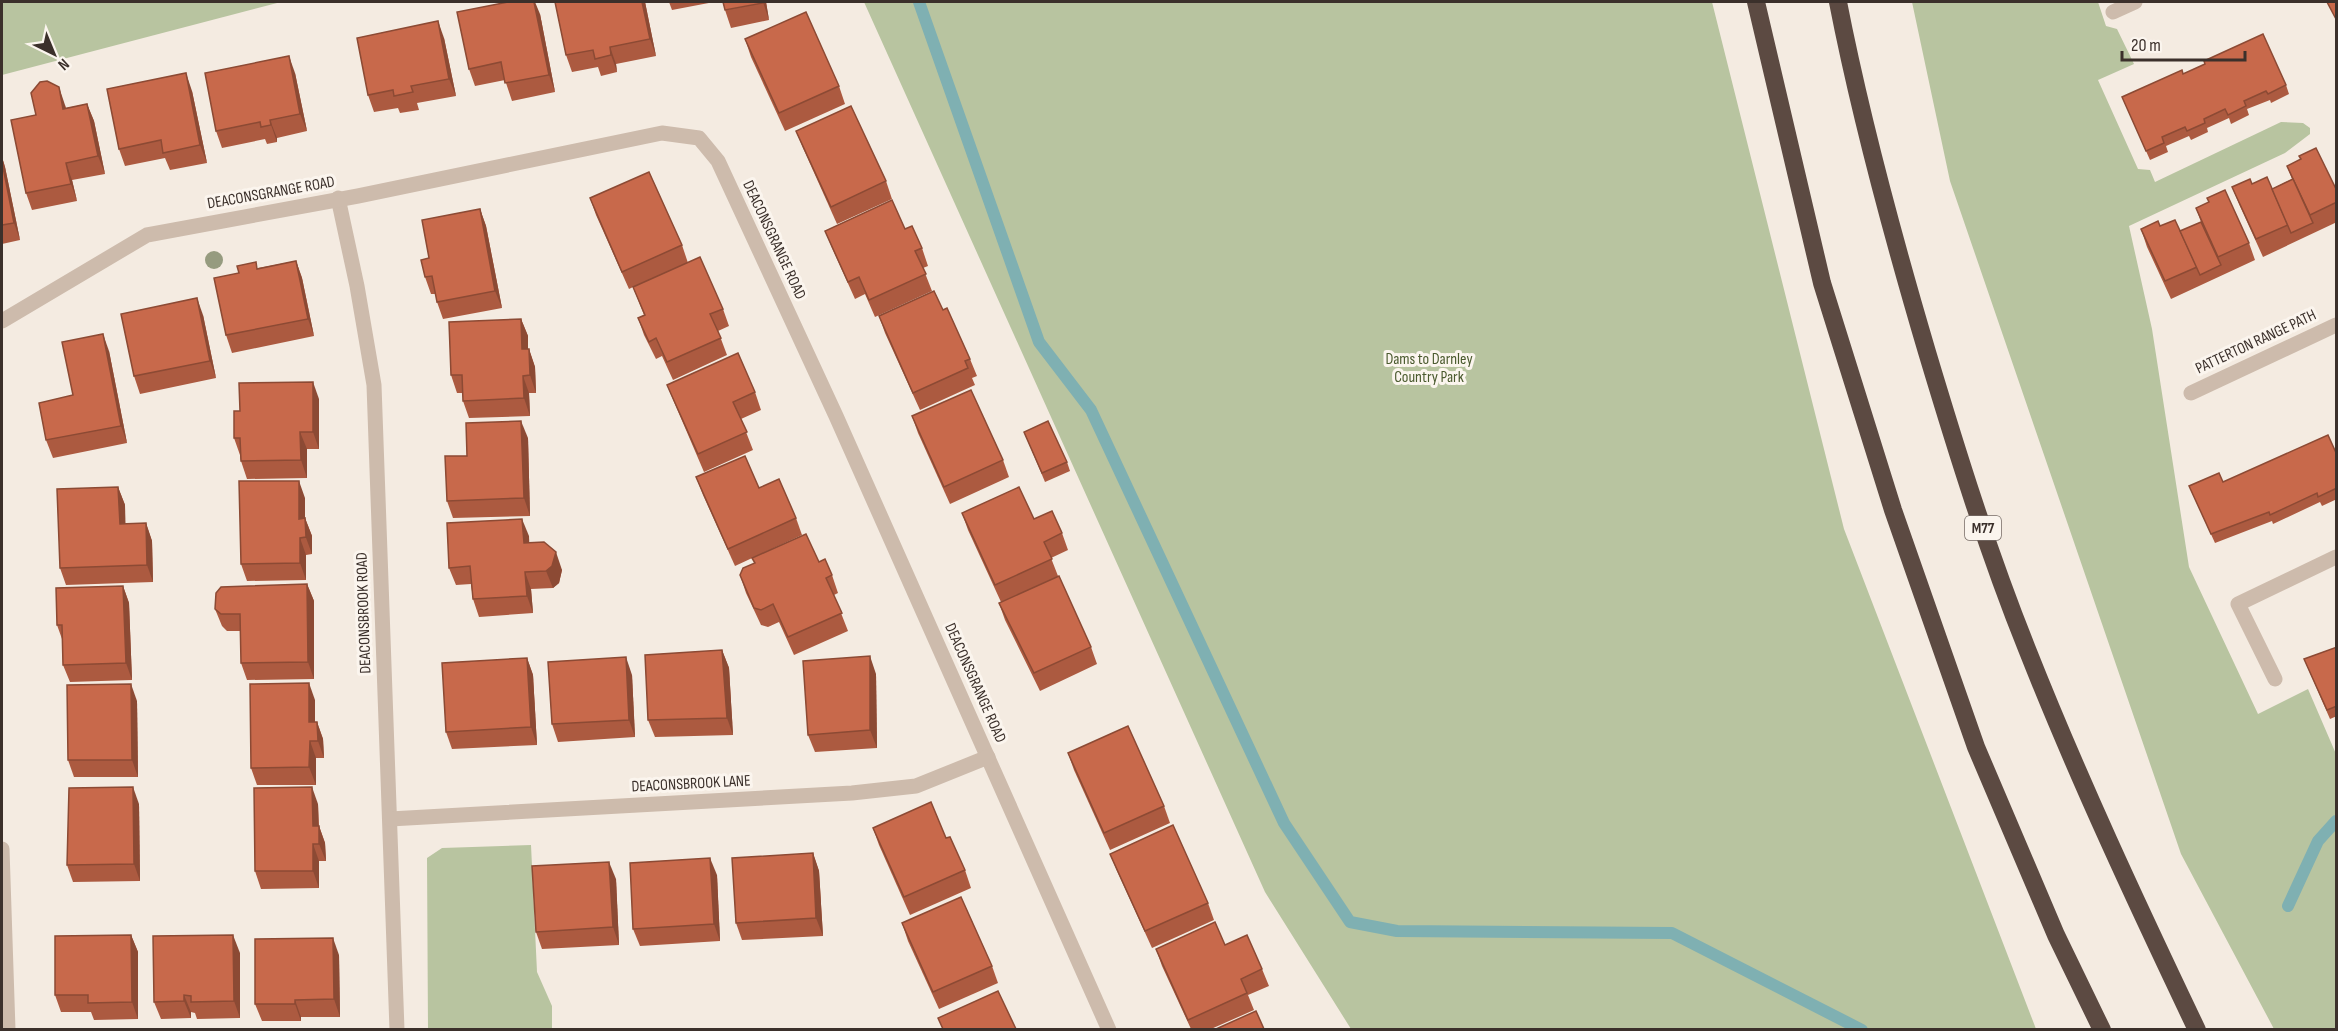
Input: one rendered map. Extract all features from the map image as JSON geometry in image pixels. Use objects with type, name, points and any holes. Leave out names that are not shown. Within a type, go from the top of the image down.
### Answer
[{"type":"highway","points":[[1756,2],[1822,283],[1893,510],[1976,747],[2056,935],[2102,1029]]},
{"type":"highway","name":"M77","points":[[1838,2],[1867,135],[1908,288],[1984,531],[2026,647],[2097,817],[2197,1029]]},
{"type":"street","points":[[2113,12],[2134,2]]},
{"type":"street","name":"DEACONSGRANGE ROAD","points":[[2,321],[147,235],[662,134],[699,138],[718,161],[1109,1029]]},
{"type":"street","name":"DEACONSBROOK ROAD","points":[[338,198],[357,286],[374,385],[397,1029]]},
{"type":"street","name":"PATTERTON RANGE PATH","points":[[2191,393],[2337,325]]},
{"type":"street","points":[[2275,679],[2238,603],[2337,557]]},
{"type":"street","name":"DEACONSBROOK LANE","points":[[390,819],[852,793],[916,786],[988,757]]},
{"type":"street","points":[[2,849],[8,1029]]},
{"type":"green space","points":[[2,2],[281,2],[2,75]]},
{"type":"green space","name":"Dams to Darnley Country Park","points":[[864,2],[1712,2],[1844,529],[2036,1029],[1351,1029],[1265,892]]},
{"type":"green space","points":[[1912,2],[2098,2],[2106,26],[2117,29],[2134,64],[2098,80],[2138,169],[2150,170],[2155,182],[2281,122],[2303,123],[2310,128],[2310,134],[2285,153],[2129,226],[2152,329],[2189,567],[2258,714],[2308,689],[2336,754],[2336,1029],[2274,1029],[2181,854],[1950,181]]},
{"type":"green space","points":[[531,845],[537,972],[552,1006],[552,1029],[428,1029],[427,858],[442,848]]},
{"type":"building","points":[[508,2],[534,2],[549,75],[505,83],[501,62],[469,69],[457,12]]},
{"type":"building","points":[[555,2],[642,2],[650,39],[610,47],[611,55],[595,59],[593,50],[566,55]]},
{"type":"building","points":[[723,2],[763,2],[763,3],[725,10]]},
{"type":"building","points":[[2327,2],[2337,2],[2337,21]]},
{"type":"building","points":[[806,12],[839,86],[779,113],[745,39]]},
{"type":"building","points":[[438,21],[449,79],[411,86],[413,92],[394,96],[393,90],[368,95],[357,38]]},
{"type":"building","points":[[2263,34],[2286,85],[2268,94],[2266,91],[2244,101],[2246,106],[2228,115],[2225,109],[2204,119],[2205,123],[2187,131],[2185,127],[2162,137],[2164,143],[2146,151],[2122,97],[2182,70],[2183,74],[2205,64],[2204,61]]},
{"type":"building","points":[[289,56],[300,114],[270,120],[271,125],[261,127],[260,122],[216,131],[205,73]]},
{"type":"building","points":[[186,73],[200,145],[163,153],[161,140],[119,149],[107,89]]},
{"type":"building","points":[[47,81],[59,87],[63,109],[87,104],[98,156],[66,163],[71,184],[26,193],[11,120],[36,115],[31,93],[40,82]]},
{"type":"building","points":[[851,106],[886,181],[831,207],[796,131]]},
{"type":"building","points":[[2316,148],[2337,191],[2337,202],[2310,215],[2287,166],[2301,159],[2299,156]]},
{"type":"building","points":[[2,162],[14,223],[2,225]]},
{"type":"building","points":[[649,172],[682,245],[622,272],[590,198]]},
{"type":"building","points":[[2267,177],[2288,225],[2256,239],[2232,187],[2250,179],[2252,184]]},
{"type":"building","points":[[2293,179],[2313,223],[2291,233],[2272,189]]},
{"type":"building","points":[[2225,190],[2249,243],[2218,257],[2196,208],[2209,202],[2207,198]]},
{"type":"building","points":[[892,200],[905,229],[912,226],[922,248],[915,251],[926,274],[869,300],[859,277],[848,282],[825,231]]},
{"type":"building","points":[[480,209],[495,291],[437,302],[432,276],[425,277],[421,260],[429,258],[422,220]]},
{"type":"building","points":[[2175,220],[2197,267],[2165,281],[2141,229],[2158,221],[2160,226]]},
{"type":"building","points":[[2201,222],[2221,265],[2200,275],[2180,231]]},
{"type":"building","points":[[700,257],[723,309],[710,314],[721,338],[667,362],[656,338],[649,342],[638,318],[645,315],[633,287]]},
{"type":"building","points":[[296,261],[308,319],[226,335],[214,278],[239,273],[237,266],[256,262],[257,269]]},
{"type":"building","points":[[934,291],[943,310],[947,308],[970,359],[965,361],[968,368],[913,393],[879,316]]},
{"type":"building","points":[[197,298],[210,361],[134,376],[121,314]]},
{"type":"building","points":[[521,319],[522,349],[529,349],[530,375],[523,376],[524,398],[463,401],[462,375],[451,375],[449,322]]},
{"type":"building","points":[[103,334],[121,426],[46,440],[39,403],[73,395],[62,342]]},
{"type":"building","points":[[738,353],[755,392],[733,402],[747,432],[698,454],[667,385]]},
{"type":"building","points":[[313,382],[313,432],[300,432],[301,460],[241,461],[240,438],[234,438],[234,411],[240,411],[239,383]]},
{"type":"building","points":[[971,390],[1003,460],[944,487],[912,416]]},
{"type":"building","points":[[521,421],[524,498],[447,501],[445,456],[467,456],[466,423]]},
{"type":"building","points":[[1048,421],[1067,462],[1042,473],[1024,432]]},
{"type":"building","points":[[2328,435],[2337,455],[2337,488],[2318,497],[2317,493],[2270,515],[2269,512],[2211,534],[2189,486],[2219,473],[2223,482]]},
{"type":"building","points":[[745,456],[759,488],[779,479],[796,518],[728,549],[696,477]]},
{"type":"building","points":[[239,481],[299,481],[299,519],[305,518],[306,537],[300,538],[300,563],[241,564]]},
{"type":"building","points":[[118,487],[120,524],[146,523],[147,565],[60,568],[57,489]]},
{"type":"building","points":[[1019,487],[1034,519],[1052,511],[1062,533],[1044,542],[1052,559],[995,585],[962,513]]},
{"type":"building","points":[[522,519],[524,543],[544,542],[556,552],[552,566],[546,571],[525,572],[527,596],[473,599],[470,566],[449,568],[447,523]]},
{"type":"building","points":[[806,534],[819,562],[825,559],[832,575],[826,578],[842,613],[788,637],[773,604],[761,610],[754,608],[740,575],[743,568],[755,563],[752,558]]},
{"type":"building","points":[[1059,576],[1091,647],[1034,673],[999,603]]},
{"type":"building","points":[[307,584],[308,662],[241,663],[240,614],[221,614],[215,609],[216,593],[221,587]]},
{"type":"building","points":[[123,586],[126,663],[63,665],[62,625],[57,625],[56,588]]},
{"type":"building","points":[[2337,647],[2337,706],[2327,710],[2304,659]]},
{"type":"building","points":[[722,650],[727,718],[648,720],[645,655]]},
{"type":"building","points":[[870,656],[870,730],[808,735],[803,661]]},
{"type":"building","points":[[626,657],[629,720],[552,724],[548,662]]},
{"type":"building","points":[[527,658],[531,727],[446,732],[442,663]]},
{"type":"building","points":[[309,683],[309,722],[317,722],[318,741],[310,741],[309,767],[251,768],[250,684]]},
{"type":"building","points":[[131,684],[132,760],[68,760],[67,685]]},
{"type":"building","points":[[1128,726],[1164,806],[1104,833],[1068,753]]},
{"type":"building","points":[[133,787],[134,864],[67,865],[69,788]]},
{"type":"building","points":[[312,787],[313,826],[319,826],[319,844],[313,844],[313,871],[255,871],[254,788]]},
{"type":"building","points":[[931,802],[946,838],[950,837],[965,870],[904,897],[873,828]]},
{"type":"building","points":[[1173,825],[1208,903],[1145,931],[1110,854]]},
{"type":"building","points":[[813,853],[816,918],[736,923],[732,858]]},
{"type":"building","points":[[710,858],[714,924],[633,929],[630,863]]},
{"type":"building","points":[[609,862],[613,927],[536,932],[532,866]]},
{"type":"building","points":[[961,897],[992,966],[933,992],[902,923]]},
{"type":"building","points":[[1215,922],[1225,945],[1247,935],[1262,969],[1241,979],[1247,993],[1188,1020],[1156,949]]},
{"type":"building","points":[[131,935],[132,1002],[88,1003],[88,995],[55,995],[55,936]]},
{"type":"building","points":[[233,935],[234,1001],[191,1002],[191,996],[184,995],[184,1001],[154,1002],[153,936]]},
{"type":"building","points":[[333,938],[334,999],[295,1000],[295,1004],[255,1004],[255,939]]},
{"type":"building","points":[[998,991],[1016,1029],[943,1029],[938,1018]]},
{"type":"building","points":[[1256,1011],[1264,1029],[1216,1029]]},
{"type":"waterway","points":[[919,2],[1039,342],[1091,410],[1284,823],[1350,922],[1397,931],[1672,933],[1862,1030]]},
{"type":"waterway","points":[[2288,906],[2318,841],[2336,821]]}]
